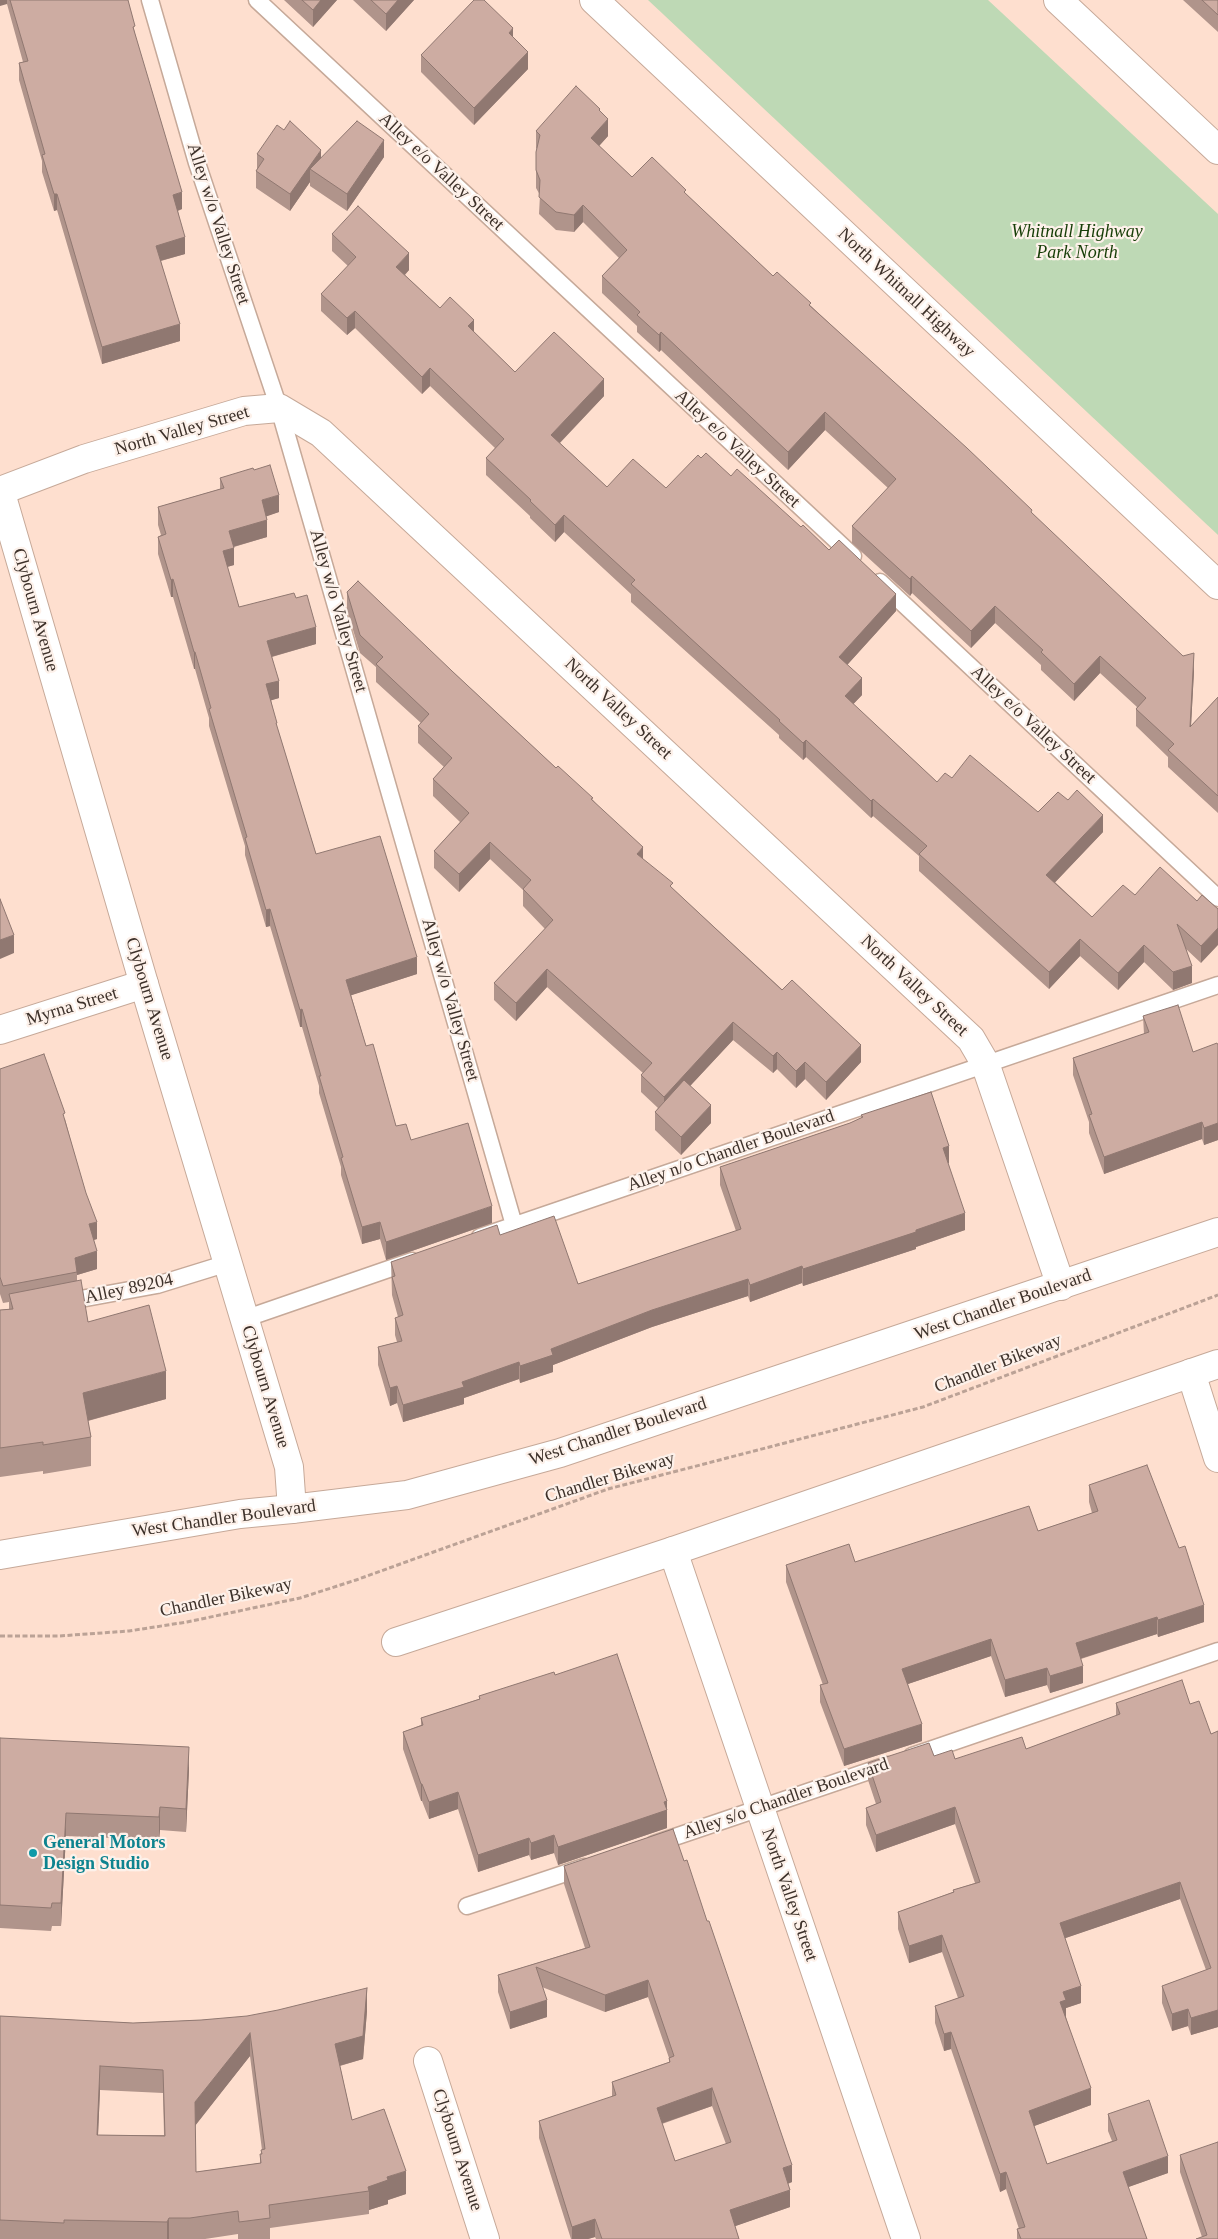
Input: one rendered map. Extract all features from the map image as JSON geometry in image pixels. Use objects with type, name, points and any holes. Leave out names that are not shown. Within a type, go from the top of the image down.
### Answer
[{"type":"street","name":"North Whitnall Highway","points":[[594,0],[1218,585]]},
{"type":"street","points":[[1058,0],[1218,150]]},
{"type":"street","name":"North Valley Street","points":[[0,491],[84,459],[244,410],[279,408],[321,433],[971,1040],[984,1063],[1061,1286]]},
{"type":"street","name":"Clybourn Avenue","points":[[0,491],[144,984],[289,1467],[292,1509]]},
{"type":"street","name":"Myrna Street","points":[[0,1030],[144,984]]},
{"type":"street","name":"West Chandler Boulevard","points":[[0,1555],[240,1514],[407,1495],[560,1453],[1218,1232]]},
{"type":"street","points":[[396,1642],[673,1551],[1218,1364]]},
{"type":"street","points":[[1191,1373],[1218,1458]]},
{"type":"street","name":"North Valley Street","points":[[673,1551],[906,2239]]},
{"type":"street","name":"Clybourn Avenue","points":[[428,2061],[485,2239]]},
{"type":"lane","name":"Alley w/o Valley Street","points":[[150,0],[196,163],[279,408],[514,1225]]},
{"type":"lane","name":"Alley e/o Valley Street","points":[[257,0],[1218,898]]},
{"type":"lane","name":"Alley n/o Chandler Boulevard","points":[[468,1242],[984,1063],[1218,985]]},
{"type":"lane","points":[[244,1319],[430,1254]]},
{"type":"lane","name":"Alley 89204","points":[[52,1305],[157,1285],[228,1263]]},
{"type":"lane","name":"Alley s/o Chandler Boulevard","points":[[637,1849],[1218,1651]]},
{"type":"lane","points":[[467,1906],[599,1862]]},
{"type":"path","name":"Chandler Bikeway","points":[[0,1636],[59,1636],[129,1631],[187,1622],[300,1598],[356,1580],[608,1489],[923,1408],[1218,1295]]},
{"type":"green space","name":"Whitnall Highway Park North","points":[[648,0],[988,0],[1218,214],[1218,535]]},
{"type":"building","points":[[10,0],[128,0],[135,26],[133,27],[182,192],[173,195],[185,237],[156,246],[180,324],[102,347],[57,194],[54,194],[42,155],[45,154],[19,63],[28,61]]},
{"type":"building","points":[[302,0],[321,0],[313,10]]},
{"type":"building","points":[[371,0],[398,0],[386,14]]},
{"type":"building","points":[[474,0],[484,0],[513,28],[509,33],[528,52],[474,108],[421,55]]},
{"type":"building","points":[[1202,0],[1218,0],[1218,15]]},
{"type":"building","points":[[576,86],[608,119],[591,138],[632,177],[652,157],[686,190],[684,192],[773,276],[777,272],[811,303],[809,305],[967,448],[1032,510],[1031,512],[1183,656],[1194,653],[1190,727],[1218,697],[1218,796],[1168,750],[1174,744],[1136,709],[1146,698],[1100,656],[1074,684],[1041,652],[1043,650],[995,606],[971,631],[912,576],[910,579],[852,526],[896,479],[825,412],[788,452],[661,332],[659,335],[637,315],[640,312],[602,276],[627,250],[583,205],[574,215],[556,212],[539,197],[540,180],[536,170],[536,152],[540,135],[536,131]]},
{"type":"building","points":[[290,121],[321,150],[290,194],[256,171],[264,159],[257,154],[277,125],[284,130]]},
{"type":"building","points":[[357,121],[384,140],[347,194],[310,169]]},
{"type":"building","points":[[358,206],[409,253],[396,267],[440,308],[450,297],[474,320],[468,326],[515,372],[554,332],[604,379],[551,435],[607,487],[633,459],[666,488],[698,455],[701,458],[706,453],[731,476],[737,469],[801,527],[803,525],[829,550],[839,540],[896,594],[839,657],[862,678],[845,696],[937,782],[945,773],[952,778],[970,755],[1038,812],[1058,792],[1068,800],[1077,790],[1103,815],[1046,875],[1092,917],[1123,885],[1135,895],[1160,867],[1197,901],[1202,895],[1218,909],[1218,928],[1201,946],[1177,924],[1192,966],[1173,972],[1144,945],[1118,973],[1080,939],[1049,972],[919,854],[927,846],[873,799],[871,801],[806,740],[803,743],[631,584],[635,580],[564,515],[555,525],[486,458],[504,439],[430,368],[422,377],[355,311],[347,318],[321,294],[356,257],[332,234]]},
{"type":"building","points":[[270,465],[279,495],[262,500],[267,520],[229,531],[234,548],[223,551],[239,607],[294,593],[296,598],[307,595],[316,627],[267,641],[279,681],[266,684],[276,723],[316,854],[380,836],[417,957],[346,980],[366,1046],[373,1044],[396,1126],[406,1124],[411,1140],[468,1123],[492,1206],[386,1242],[380,1222],[362,1227],[341,1158],[343,1157],[319,1076],[321,1076],[302,1009],[300,1010],[270,909],[266,910],[245,838],[247,837],[209,709],[211,708],[195,652],[158,537],[166,534],[158,507],[224,488],[220,478]]},
{"type":"building","points":[[358,581],[556,768],[558,766],[593,798],[591,799],[643,847],[637,854],[673,883],[670,886],[782,990],[792,980],[861,1045],[826,1082],[805,1062],[796,1071],[777,1052],[773,1056],[733,1022],[664,1097],[641,1075],[652,1063],[547,969],[516,1003],[494,983],[553,920],[523,889],[531,880],[490,842],[459,874],[434,851],[469,813],[433,779],[452,758],[418,726],[429,714],[376,664],[383,657],[360,635],[347,592]]},
{"type":"building","points":[[0,899],[14,935],[0,940]]},
{"type":"building","points":[[1178,1005],[1193,1052],[1217,1043],[1218,1045],[1218,1123],[1204,1128],[1202,1122],[1104,1157],[1089,1115],[1092,1114],[1073,1058],[1149,1032],[1143,1016]]},
{"type":"building","points":[[44,1054],[65,1113],[63,1114],[86,1193],[97,1222],[89,1224],[97,1251],[75,1258],[77,1272],[3,1286],[0,1277],[0,1069]]},
{"type":"building","points":[[684,1080],[711,1105],[681,1137],[655,1112]]},
{"type":"building","points":[[931,1092],[949,1146],[943,1148],[965,1213],[916,1230],[916,1232],[803,1269],[802,1266],[750,1285],[748,1279],[652,1310],[551,1349],[553,1355],[520,1366],[519,1362],[462,1382],[464,1387],[403,1405],[397,1386],[390,1388],[378,1347],[402,1341],[395,1318],[403,1315],[392,1277],[395,1276],[391,1262],[497,1225],[500,1235],[554,1216],[578,1284],[741,1229],[720,1167],[850,1123],[863,1117],[861,1115]]},
{"type":"building","points":[[81,1280],[88,1322],[149,1305],[166,1371],[83,1393],[91,1437],[43,1445],[43,1442],[0,1448],[0,1310],[13,1309],[9,1294]]},
{"type":"building","points":[[1147,1465],[1179,1548],[1185,1546],[1204,1605],[1158,1620],[1157,1617],[1076,1643],[1083,1666],[1050,1676],[1047,1668],[1005,1680],[991,1639],[902,1669],[922,1724],[844,1749],[820,1685],[828,1683],[786,1565],[849,1544],[855,1562],[1029,1506],[1038,1531],[1098,1511],[1089,1485]]},
{"type":"building","points":[[617,1654],[667,1801],[664,1802],[667,1810],[558,1847],[554,1835],[531,1843],[529,1838],[478,1855],[458,1792],[429,1802],[403,1732],[423,1725],[421,1718],[480,1699],[479,1696],[554,1672],[555,1675]]},
{"type":"building","points":[[1182,1680],[1190,1704],[1199,1701],[1211,1734],[1218,1731],[1218,2010],[1191,2018],[1188,2009],[1172,2014],[1162,1986],[1211,1968],[1180,1882],[1060,1923],[1081,1986],[1063,1992],[1066,2000],[1060,2002],[1091,2088],[1029,2111],[1047,2164],[1117,2140],[1108,2114],[1149,2100],[1168,2156],[1123,2172],[1147,2239],[1021,2239],[1017,2229],[1025,2227],[1006,2172],[1000,2174],[951,2032],[944,2034],[935,2006],[964,1996],[942,1935],[909,1946],[898,1912],[954,1892],[953,1890],[980,1882],[955,1807],[876,1835],[866,1808],[881,1802],[868,1763],[929,1743],[934,1756],[952,1750],[955,1759],[1022,1737],[1026,1749],[1120,1714],[1116,1703]]},
{"type":"building","name":"General Motors Design Studio","points":[[0,1738],[189,1747],[186,1809],[160,1807],[159,1817],[66,1813],[61,1903],[52,1903],[51,1908],[0,1905]]},
{"type":"building","points":[[673,1829],[684,1861],[687,1860],[707,1921],[709,1921],[792,2165],[783,2168],[790,2190],[730,2210],[739,2239],[602,2239],[595,2219],[572,2227],[539,2121],[616,2095],[612,2082],[670,2062],[669,2058],[674,2056],[648,1980],[605,1995],[536,1967],[547,2000],[510,2012],[498,1975],[590,1947],[564,1866]],"holes":[[[712,2088],[731,2142],[675,2161],[657,2108]]]},
{"type":"building","points":[[367,1988],[363,2036],[335,2044],[352,2120],[384,2109],[406,2171],[387,2177],[388,2180],[368,2187],[369,2191],[269,2205],[270,2218],[239,2222],[238,2211],[190,2218],[169,2218],[167,2222],[64,2220],[64,2223],[0,2220],[0,2016],[133,2023],[247,2016]],"holes":[[[250,2033],[265,2149],[261,2150],[261,2163],[196,2172],[195,2102]],[[100,2066],[163,2070],[165,2136],[97,2135]]]},
{"type":"building","points":[[1218,2142],[1218,2239],[1196,2239],[1207,2235],[1180,2155]]},
{"type":"place","name":"General Motors Design Studio","points":[[33,1853]]}]
